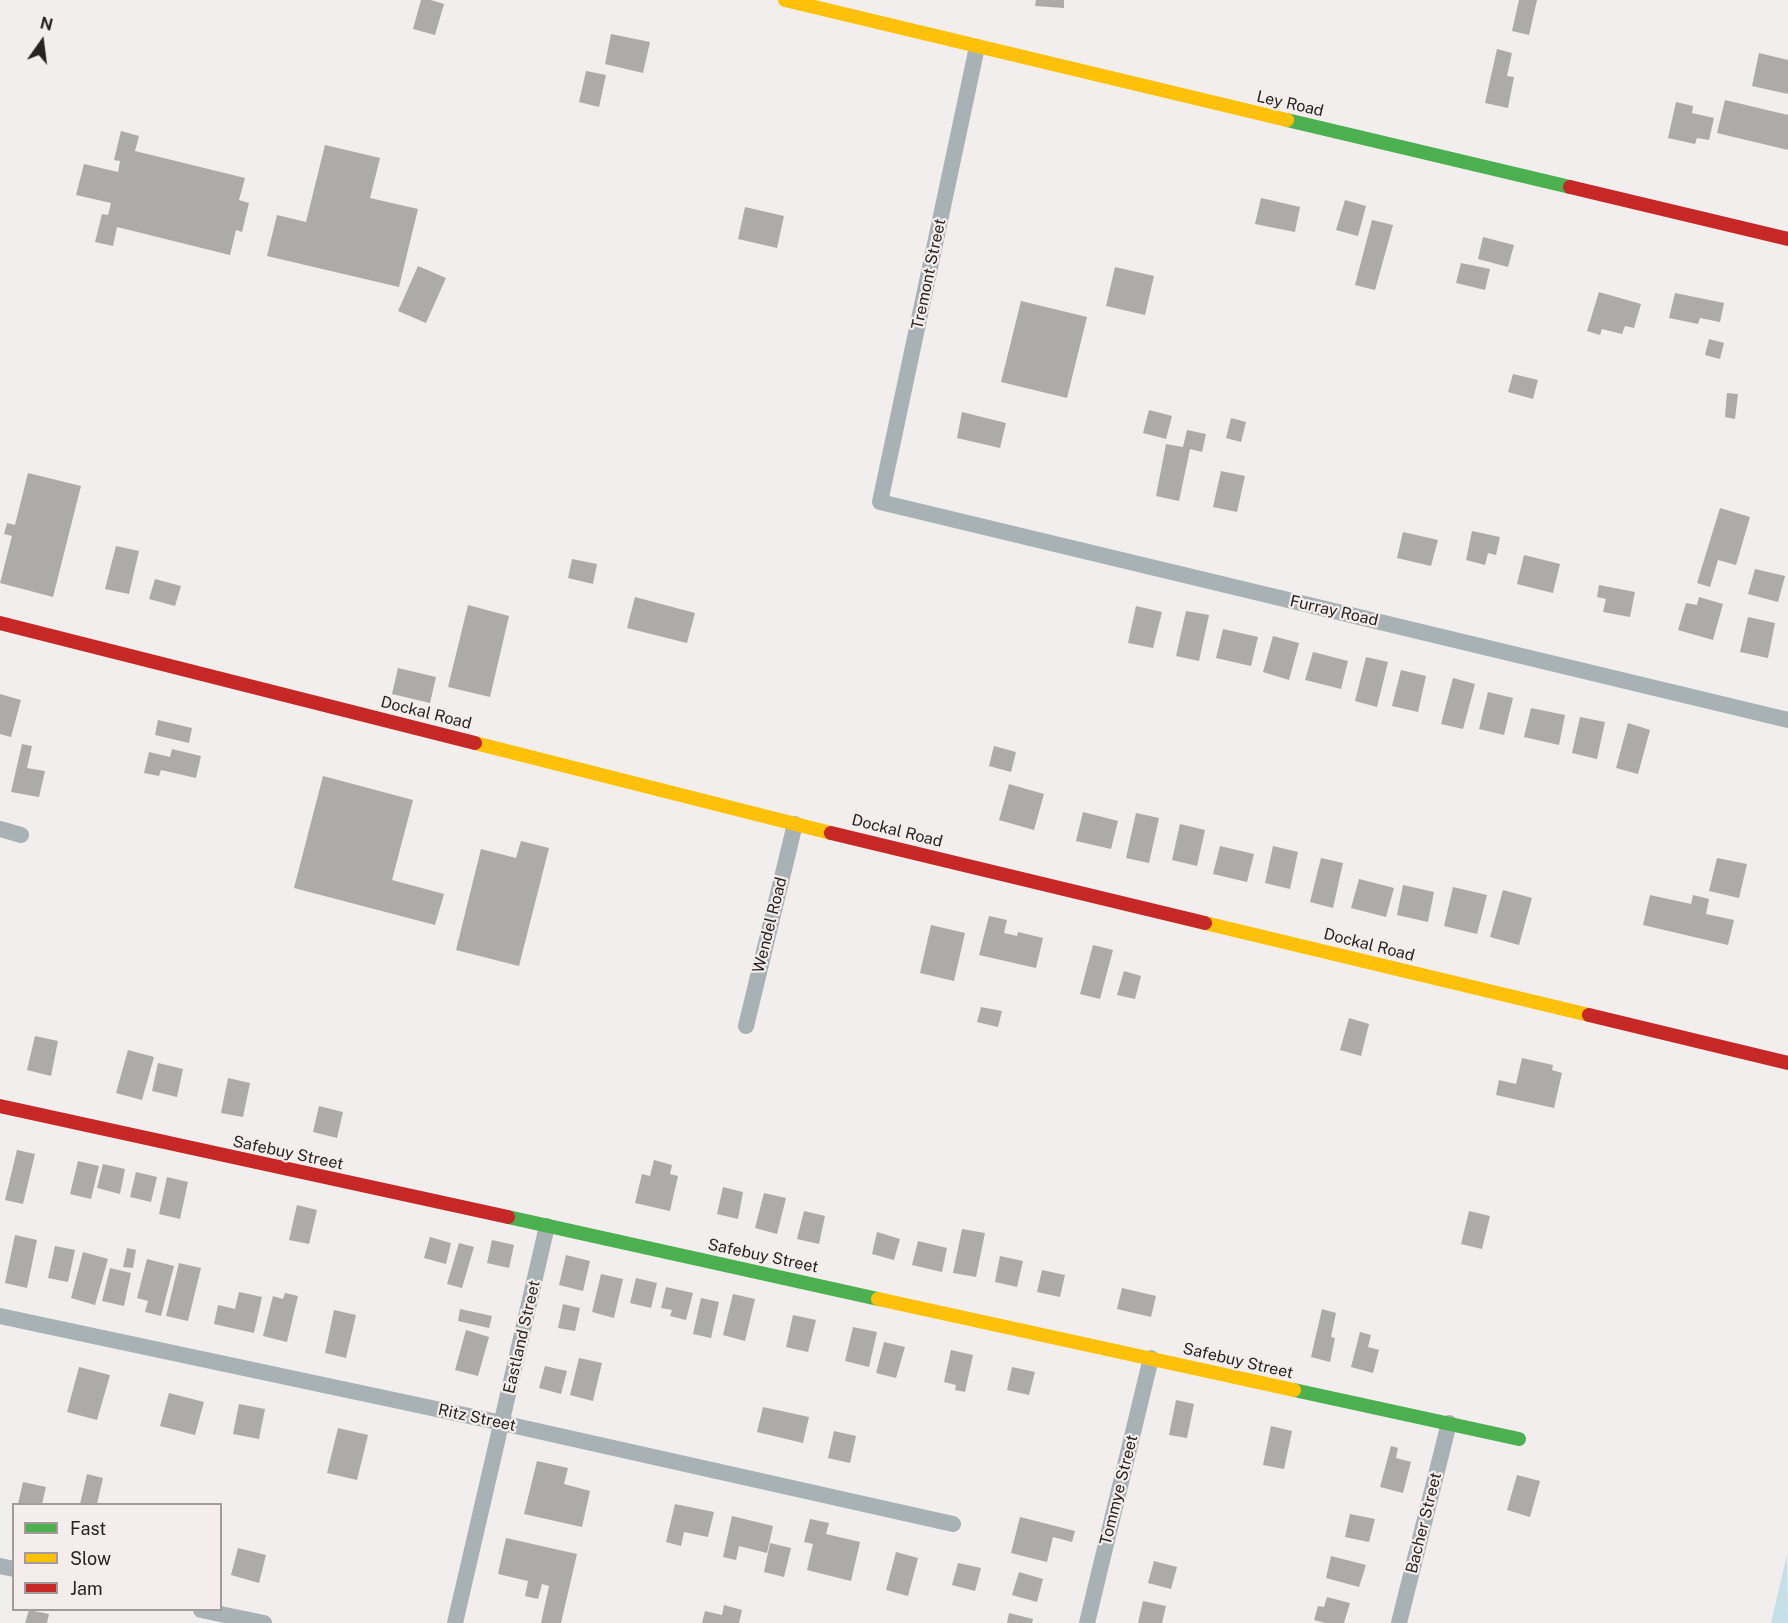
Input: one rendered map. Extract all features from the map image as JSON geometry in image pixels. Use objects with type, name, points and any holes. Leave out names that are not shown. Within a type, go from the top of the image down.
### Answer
[{"type":"street","name":"Ley Road","points":[[785,0],[1788,239]]},
{"type":"street","name":"Tremont Street","points":[[879,502],[978,47]]},
{"type":"street","name":"Furray Road","points":[[879,502],[1788,720]]},
{"type":"street","name":"Dockal Road","points":[[0,623],[795,824],[1788,1063]]},
{"type":"street","name":"Wendel Road","points":[[746,1026],[795,824]]},
{"type":"street","points":[[0,830],[21,835]]},
{"type":"street","name":"Safebuy Street","points":[[0,1106],[1519,1438]]},
{"type":"street","name":"Eastland Street","points":[[455,1623],[547,1226]]},
{"type":"street","name":"Ritz Street","points":[[0,1316],[502,1423],[953,1524]]},
{"type":"street","name":"Tommye Street","points":[[1087,1623],[1150,1358]]},
{"type":"street","name":"Bacher Street","points":[[1399,1623],[1449,1423]]},
{"type":"street","points":[[206,1611],[264,1623]]},
{"type":"water","points":[[1787,1555],[1788,1623],[1771,1623]]},
{"type":"building","points":[[421,0],[444,4],[435,35],[413,29]]},
{"type":"building","points":[[1036,0],[1064,0],[1064,8],[1035,6]]},
{"type":"building","points":[[1519,0],[1537,0],[1529,35],[1512,31]]},
{"type":"building","points":[[611,34],[650,42],[643,73],[605,64]]},
{"type":"building","points":[[1497,49],[1512,53],[1507,76],[1514,77],[1508,108],[1485,103]]},
{"type":"building","points":[[1759,53],[1788,60],[1788,94],[1752,86]]},
{"type":"building","points":[[586,71],[606,75],[599,107],[579,102]]},
{"type":"building","points":[[1725,100],[1788,115],[1788,150],[1717,133]]},
{"type":"building","points":[[1676,102],[1693,106],[1692,113],[1714,118],[1709,140],[1697,138],[1695,144],[1668,138]]},
{"type":"building","points":[[121,131],[139,136],[135,151],[245,178],[239,200],[249,203],[242,232],[236,230],[230,255],[117,227],[113,246],[95,242],[102,214],[108,215],[111,203],[76,195],[84,164],[118,172],[120,161],[114,160]]},
{"type":"building","points":[[325,145],[380,158],[370,198],[418,209],[399,287],[267,256],[277,215],[306,222]]},
{"type":"building","points":[[1261,198],[1300,207],[1295,232],[1255,224]]},
{"type":"building","points":[[1345,200],[1366,206],[1358,236],[1336,230]]},
{"type":"building","points":[[745,207],[784,216],[777,248],[738,239]]},
{"type":"building","points":[[1372,220],[1393,225],[1375,290],[1355,285]]},
{"type":"building","points":[[1483,237],[1514,245],[1508,267],[1478,259]]},
{"type":"building","points":[[1461,263],[1490,269],[1485,290],[1456,283]]},
{"type":"building","points":[[418,266],[446,278],[426,323],[398,311]]},
{"type":"building","points":[[1115,267],[1154,276],[1145,315],[1106,306]]},
{"type":"building","points":[[1599,292],[1641,304],[1634,328],[1625,326],[1622,334],[1602,329],[1600,335],[1587,331]]},
{"type":"building","points":[[1675,293],[1724,303],[1720,322],[1700,318],[1698,324],[1669,318]]},
{"type":"building","points":[[1021,301],[1087,317],[1067,398],[1001,382]]},
{"type":"building","points":[[1709,339],[1724,343],[1720,359],[1705,355]]},
{"type":"building","points":[[1513,374],[1538,380],[1533,399],[1508,392]]},
{"type":"building","points":[[1727,393],[1738,394],[1735,419],[1725,417]]},
{"type":"building","points":[[1149,410],[1172,416],[1166,439],[1143,433]]},
{"type":"building","points":[[962,412],[1006,423],[1000,448],[957,438]]},
{"type":"building","points":[[1231,418],[1246,422],[1241,442],[1226,438]]},
{"type":"building","points":[[1187,430],[1206,434],[1202,452],[1190,449],[1179,501],[1156,496],[1166,444],[1183,447]]},
{"type":"building","points":[[1221,471],[1245,476],[1237,512],[1213,507]]},
{"type":"building","points":[[28,473],[81,486],[53,597],[0,583],[12,536],[4,534],[7,523],[15,525]]},
{"type":"building","points":[[1720,508],[1750,517],[1736,565],[1718,560],[1710,587],[1697,583]]},
{"type":"building","points":[[1472,531],[1500,537],[1496,555],[1488,553],[1485,565],[1466,560]]},
{"type":"building","points":[[1403,532],[1438,540],[1431,566],[1397,558]]},
{"type":"building","points":[[116,546],[139,551],[129,594],[105,589]]},
{"type":"building","points":[[1524,555],[1560,564],[1553,593],[1517,584]]},
{"type":"building","points":[[572,559],[597,564],[593,584],[568,578]]},
{"type":"building","points":[[1755,569],[1785,576],[1778,602],[1748,594]]},
{"type":"building","points":[[155,579],[181,586],[175,606],[149,599]]},
{"type":"building","points":[[1599,585],[1635,592],[1630,617],[1603,612],[1606,599],[1597,597]]},
{"type":"building","points":[[635,597],[695,613],[687,643],[627,628]]},
{"type":"building","points":[[1699,597],[1723,604],[1713,640],[1678,630],[1686,603],[1697,605]]},
{"type":"building","points":[[468,605],[509,616],[490,697],[448,687]]},
{"type":"building","points":[[1136,606],[1162,612],[1153,648],[1128,643]]},
{"type":"building","points":[[1186,611],[1209,615],[1199,661],[1176,656]]},
{"type":"building","points":[[1748,617],[1775,623],[1768,658],[1740,652]]},
{"type":"building","points":[[1223,629],[1258,637],[1251,666],[1216,658]]},
{"type":"building","points":[[1273,636],[1299,643],[1289,680],[1263,672]]},
{"type":"building","points":[[1313,652],[1348,661],[1341,689],[1305,680]]},
{"type":"building","points":[[1366,657],[1388,662],[1377,707],[1355,701]]},
{"type":"building","points":[[398,668],[436,677],[430,703],[392,694]]},
{"type":"building","points":[[1401,670],[1426,676],[1418,712],[1392,706]]},
{"type":"building","points":[[1453,678],[1475,684],[1463,729],[1441,724]]},
{"type":"building","points":[[1488,692],[1513,698],[1504,735],[1479,729]]},
{"type":"building","points":[[0,694],[21,700],[11,737],[0,734]]},
{"type":"building","points":[[1531,708],[1565,715],[1559,745],[1524,737]]},
{"type":"building","points":[[1580,717],[1605,722],[1597,759],[1572,753]]},
{"type":"building","points":[[158,720],[192,728],[189,743],[155,735]]},
{"type":"building","points":[[1628,723],[1650,730],[1638,774],[1616,768]]},
{"type":"building","points":[[22,744],[32,746],[27,768],[45,771],[39,797],[11,792]]},
{"type":"building","points":[[994,746],[1016,752],[1011,772],[989,766]]},
{"type":"building","points":[[172,749],[201,756],[196,778],[161,770],[159,776],[144,773],[149,752],[170,757]]},
{"type":"building","points":[[323,776],[413,800],[392,880],[444,894],[435,925],[294,888]]},
{"type":"building","points":[[1009,784],[1044,794],[1034,830],[999,820]]},
{"type":"building","points":[[1083,812],[1118,821],[1111,849],[1076,841]]},
{"type":"building","points":[[1136,813],[1159,818],[1149,863],[1126,858]]},
{"type":"building","points":[[1180,824],[1205,830],[1197,866],[1172,860]]},
{"type":"building","points":[[521,841],[549,848],[519,966],[456,950],[481,849],[516,858]]},
{"type":"building","points":[[1220,846],[1254,854],[1247,882],[1213,874]]},
{"type":"building","points":[[1273,846],[1298,852],[1290,889],[1265,883]]},
{"type":"building","points":[[1321,858],[1343,863],[1333,908],[1310,902]]},
{"type":"building","points":[[1717,858],[1747,864],[1739,898],[1709,891]]},
{"type":"building","points":[[1359,879],[1394,888],[1386,917],[1351,908]]},
{"type":"building","points":[[1403,885],[1434,892],[1428,922],[1397,915]]},
{"type":"building","points":[[1453,887],[1487,895],[1477,934],[1444,926]]},
{"type":"building","points":[[1503,890],[1532,898],[1519,945],[1490,937]]},
{"type":"building","points":[[1650,895],[1691,904],[1693,895],[1709,899],[1706,914],[1734,920],[1728,945],[1643,925]]},
{"type":"building","points":[[989,916],[1007,920],[1004,933],[1017,936],[1018,932],[1043,938],[1036,968],[979,955]]},
{"type":"building","points":[[931,925],[965,933],[954,981],[920,973]]},
{"type":"building","points":[[1093,945],[1113,950],[1100,999],[1080,994]]},
{"type":"building","points":[[1124,971],[1141,976],[1135,999],[1117,995]]},
{"type":"building","points":[[981,1007],[1002,1011],[998,1027],[977,1022]]},
{"type":"building","points":[[1349,1018],[1369,1024],[1361,1056],[1340,1050]]},
{"type":"building","points":[[35,1036],[58,1041],[51,1076],[27,1070]]},
{"type":"building","points":[[128,1050],[154,1057],[142,1100],[116,1093]]},
{"type":"building","points":[[1522,1058],[1553,1065],[1552,1070],[1562,1073],[1554,1108],[1496,1095],[1499,1080],[1516,1084]]},
{"type":"building","points":[[158,1063],[183,1069],[177,1097],[152,1091]]},
{"type":"building","points":[[228,1078],[250,1083],[243,1117],[221,1113]]},
{"type":"building","points":[[319,1106],[343,1112],[337,1138],[313,1132]]},
{"type":"building","points":[[17,1150],[35,1154],[23,1204],[5,1200]]},
{"type":"building","points":[[654,1160],[672,1165],[670,1174],[678,1176],[670,1211],[635,1203],[642,1174],[650,1176]]},
{"type":"building","points":[[78,1161],[99,1166],[91,1199],[70,1194]]},
{"type":"building","points":[[103,1164],[125,1169],[120,1194],[97,1188]]},
{"type":"building","points":[[136,1172],[157,1177],[151,1202],[130,1197]]},
{"type":"building","points":[[167,1177],[188,1182],[180,1219],[159,1214]]},
{"type":"building","points":[[723,1187],[743,1192],[738,1219],[717,1214]]},
{"type":"building","points":[[764,1193],[786,1198],[777,1234],[755,1228]]},
{"type":"building","points":[[297,1205],[317,1210],[309,1244],[289,1240]]},
{"type":"building","points":[[804,1211],[825,1216],[819,1244],[797,1239]]},
{"type":"building","points":[[1469,1211],[1490,1216],[1482,1249],[1461,1244]]},
{"type":"building","points":[[962,1229],[985,1233],[976,1277],[953,1273]]},
{"type":"building","points":[[877,1232],[900,1239],[894,1260],[872,1254]]},
{"type":"building","points":[[15,1235],[37,1240],[27,1288],[5,1283]]},
{"type":"building","points":[[430,1237],[451,1243],[446,1264],[424,1258]]},
{"type":"building","points":[[492,1240],[514,1245],[509,1268],[487,1263]]},
{"type":"building","points":[[918,1241],[947,1248],[942,1272],[912,1265]]},
{"type":"building","points":[[459,1243],[474,1247],[462,1288],[447,1284]]},
{"type":"building","points":[[55,1246],[75,1250],[68,1282],[48,1278]]},
{"type":"building","points":[[127,1248],[136,1250],[133,1268],[123,1267]]},
{"type":"building","points":[[83,1252],[108,1259],[95,1305],[71,1298]]},
{"type":"building","points":[[566,1255],[590,1261],[583,1291],[559,1285]]},
{"type":"building","points":[[1000,1256],[1023,1261],[1017,1287],[995,1282]]},
{"type":"building","points":[[147,1259],[174,1266],[161,1316],[145,1312],[148,1301],[137,1298]]},
{"type":"building","points":[[179,1263],[201,1268],[188,1321],[166,1316]]},
{"type":"building","points":[[110,1268],[131,1273],[124,1306],[102,1301]]},
{"type":"building","points":[[1042,1270],[1065,1275],[1060,1297],[1037,1292]]},
{"type":"building","points":[[601,1274],[623,1279],[614,1318],[592,1312]]},
{"type":"building","points":[[636,1278],[657,1283],[651,1308],[630,1303]]},
{"type":"building","points":[[666,1287],[693,1293],[686,1320],[670,1316],[672,1310],[661,1308]]},
{"type":"building","points":[[1122,1288],[1156,1296],[1151,1317],[1117,1309]]},
{"type":"building","points":[[239,1292],[262,1297],[254,1333],[214,1324],[218,1305],[235,1309]]},
{"type":"building","points":[[285,1293],[298,1296],[287,1342],[263,1336],[273,1296],[283,1299]]},
{"type":"building","points":[[733,1294],[755,1299],[745,1341],[723,1335]]},
{"type":"building","points":[[701,1298],[719,1302],[711,1338],[693,1334]]},
{"type":"building","points":[[563,1304],[580,1308],[575,1331],[558,1328]]},
{"type":"building","points":[[460,1309],[492,1316],[489,1328],[458,1321]]},
{"type":"building","points":[[1322,1309],[1336,1313],[1331,1337],[1335,1338],[1330,1362],[1311,1357]]},
{"type":"building","points":[[334,1310],[356,1315],[346,1358],[325,1353]]},
{"type":"building","points":[[793,1315],[816,1320],[808,1352],[786,1347]]},
{"type":"building","points":[[853,1327],[877,1332],[869,1367],[845,1361]]},
{"type":"building","points":[[466,1330],[489,1337],[478,1376],[455,1370]]},
{"type":"building","points":[[1360,1332],[1371,1335],[1368,1347],[1379,1350],[1373,1373],[1351,1367]]},
{"type":"building","points":[[884,1342],[905,1347],[896,1378],[876,1373]]},
{"type":"building","points":[[951,1350],[973,1355],[965,1392],[955,1390],[956,1385],[944,1382]]},
{"type":"building","points":[[579,1358],[602,1363],[593,1401],[570,1395]]},
{"type":"building","points":[[545,1366],[567,1371],[561,1394],[539,1388]]},
{"type":"building","points":[[79,1367],[110,1375],[97,1420],[67,1412]]},
{"type":"building","points":[[1012,1367],[1035,1372],[1029,1395],[1007,1390]]},
{"type":"building","points":[[169,1393],[204,1402],[195,1435],[160,1426]]},
{"type":"building","points":[[1176,1400],[1194,1404],[1187,1438],[1169,1435]]},
{"type":"building","points":[[239,1404],[265,1409],[259,1439],[233,1434]]},
{"type":"building","points":[[763,1407],[809,1417],[803,1443],[757,1432]]},
{"type":"building","points":[[1271,1426],[1292,1431],[1284,1469],[1263,1465]]},
{"type":"building","points":[[338,1428],[368,1435],[357,1480],[327,1473]]},
{"type":"building","points":[[834,1431],[856,1436],[850,1463],[828,1458]]},
{"type":"building","points":[[1391,1446],[1398,1448],[1396,1458],[1411,1462],[1403,1493],[1380,1487]]},
{"type":"building","points":[[537,1461],[568,1468],[564,1484],[590,1491],[582,1527],[524,1514]]},
{"type":"building","points":[[87,1474],[103,1478],[97,1503],[80,1503]]},
{"type":"building","points":[[1517,1475],[1540,1481],[1530,1517],[1507,1510]]},
{"type":"building","points":[[23,1482],[46,1487],[42,1503],[18,1503]]},
{"type":"building","points":[[675,1504],[714,1512],[708,1537],[684,1532],[681,1546],[666,1542]]},
{"type":"building","points":[[1350,1514],[1375,1519],[1369,1542],[1345,1537]]},
{"type":"building","points":[[732,1516],[773,1526],[767,1553],[739,1546],[736,1560],[723,1557]]},
{"type":"building","points":[[1020,1517],[1075,1531],[1072,1542],[1053,1537],[1047,1562],[1011,1553]]},
{"type":"building","points":[[810,1519],[829,1523],[826,1534],[860,1542],[851,1581],[807,1570],[813,1544],[804,1542]]},
{"type":"building","points":[[506,1538],[577,1554],[561,1623],[541,1623],[549,1586],[542,1584],[538,1599],[525,1596],[528,1581],[498,1574]]},
{"type":"building","points":[[770,1543],[791,1548],[784,1577],[764,1572]]},
{"type":"building","points":[[238,1548],[266,1555],[259,1583],[231,1575]]},
{"type":"building","points":[[896,1552],[918,1558],[908,1596],[886,1590]]},
{"type":"building","points":[[1331,1556],[1366,1565],[1359,1587],[1326,1578]]},
{"type":"building","points":[[1154,1561],[1177,1567],[1171,1589],[1148,1583]]},
{"type":"building","points":[[958,1563],[981,1568],[975,1591],[952,1585]]},
{"type":"building","points":[[1019,1572],[1043,1579],[1037,1602],[1012,1595]]},
{"type":"building","points":[[1327,1597],[1350,1603],[1344,1623],[1325,1623],[1314,1620],[1318,1606],[1324,1607]]},
{"type":"building","points":[[1143,1601],[1166,1606],[1162,1623],[1138,1623]]},
{"type":"building","points":[[724,1605],[742,1610],[739,1623],[702,1623],[705,1611],[722,1615]]},
{"type":"building","points":[[29,1611],[49,1614],[47,1623],[25,1623]]},
{"type":"building","points":[[1009,1613],[1033,1619],[1032,1623],[1007,1623]]},
{"type":"traffic: fast","points":[[1287,120],[1570,187]]},
{"type":"traffic: fast","points":[[508,1217],[878,1299]]},
{"type":"traffic: fast","points":[[1294,1390],[1519,1439]]},
{"type":"traffic: slow","points":[[785,0],[1287,120]]},
{"type":"traffic: slow","points":[[475,743],[831,833]]},
{"type":"traffic: slow","points":[[1205,923],[1589,1015]]},
{"type":"traffic: slow","points":[[878,1299],[1294,1390]]},
{"type":"traffic: jam","points":[[1570,187],[1788,239]]},
{"type":"traffic: jam","points":[[0,623],[475,743]]},
{"type":"traffic: jam","points":[[831,833],[1205,923]]},
{"type":"traffic: jam","points":[[1589,1015],[1788,1063]]},
{"type":"traffic: jam","points":[[0,1106],[508,1217]]}]
